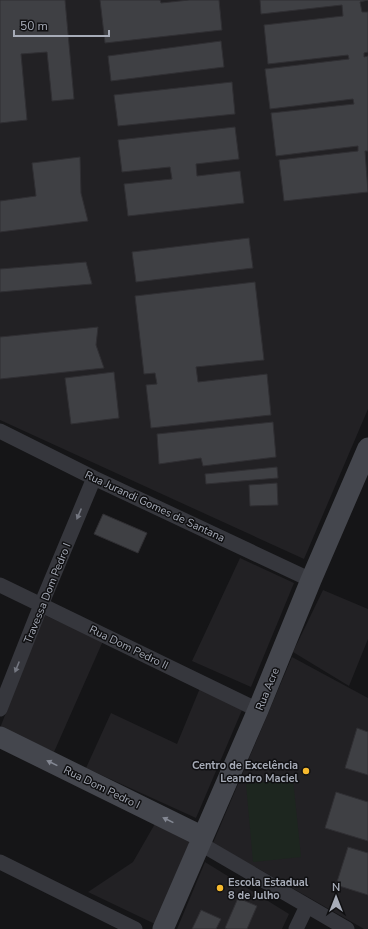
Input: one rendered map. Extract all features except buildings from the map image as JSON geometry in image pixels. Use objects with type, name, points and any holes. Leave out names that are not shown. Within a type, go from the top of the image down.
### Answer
[{"type":"street","name":"Rua Jurandi Gomes de Santana","points":[[0,430],[94,478],[311,580]]},
{"type":"street","name":"Rua Acre","points":[[163,929],[258,710],[311,580],[368,448]]},
{"type":"street","name":"Travessa Dom Pedro I","points":[[0,709],[41,605],[94,478]]},
{"type":"street","name":"Rua Dom Pedro II","points":[[0,585],[258,710]]},
{"type":"street","name":"Rua Dom Pedro I","points":[[0,737],[202,841]]},
{"type":"street","points":[[202,841],[347,929]]},
{"type":"street","points":[[0,862],[135,929]]},
{"type":"street","points":[[296,929],[307,906]]},
{"type":"shaded area","points":[[0,0],[368,0],[368,409],[304,559],[0,420]]},
{"type":"shaded area","points":[[240,558],[294,583],[251,687],[192,661]]},
{"type":"shaded area","points":[[323,590],[368,609],[368,639],[349,686],[293,652]]},
{"type":"shaded area","points":[[44,615],[103,641],[54,752],[0,728]]},
{"type":"shaded area","name":"Centro de Excelência Leandro Maciel","points":[[292,657],[368,698],[368,929],[364,929],[213,843]]},
{"type":"shaded area","points":[[200,688],[242,710],[196,818],[86,768],[111,713],[177,744]]},
{"type":"shaded area","points":[[293,779],[301,857],[253,862],[246,784]]},
{"type":"shaded area","points":[[156,822],[191,839],[155,924],[88,892],[133,862]]},
{"type":"shaded area","name":"Escola Estadual 8 de Julho","points":[[205,862],[289,914],[282,929],[177,929]]},
{"type":"place","name":"Centro de Excelência Leandro Maciel","points":[[306,771]]},
{"type":"place","name":"Escola Estadual 8 de Julho","points":[[220,888]]}]
